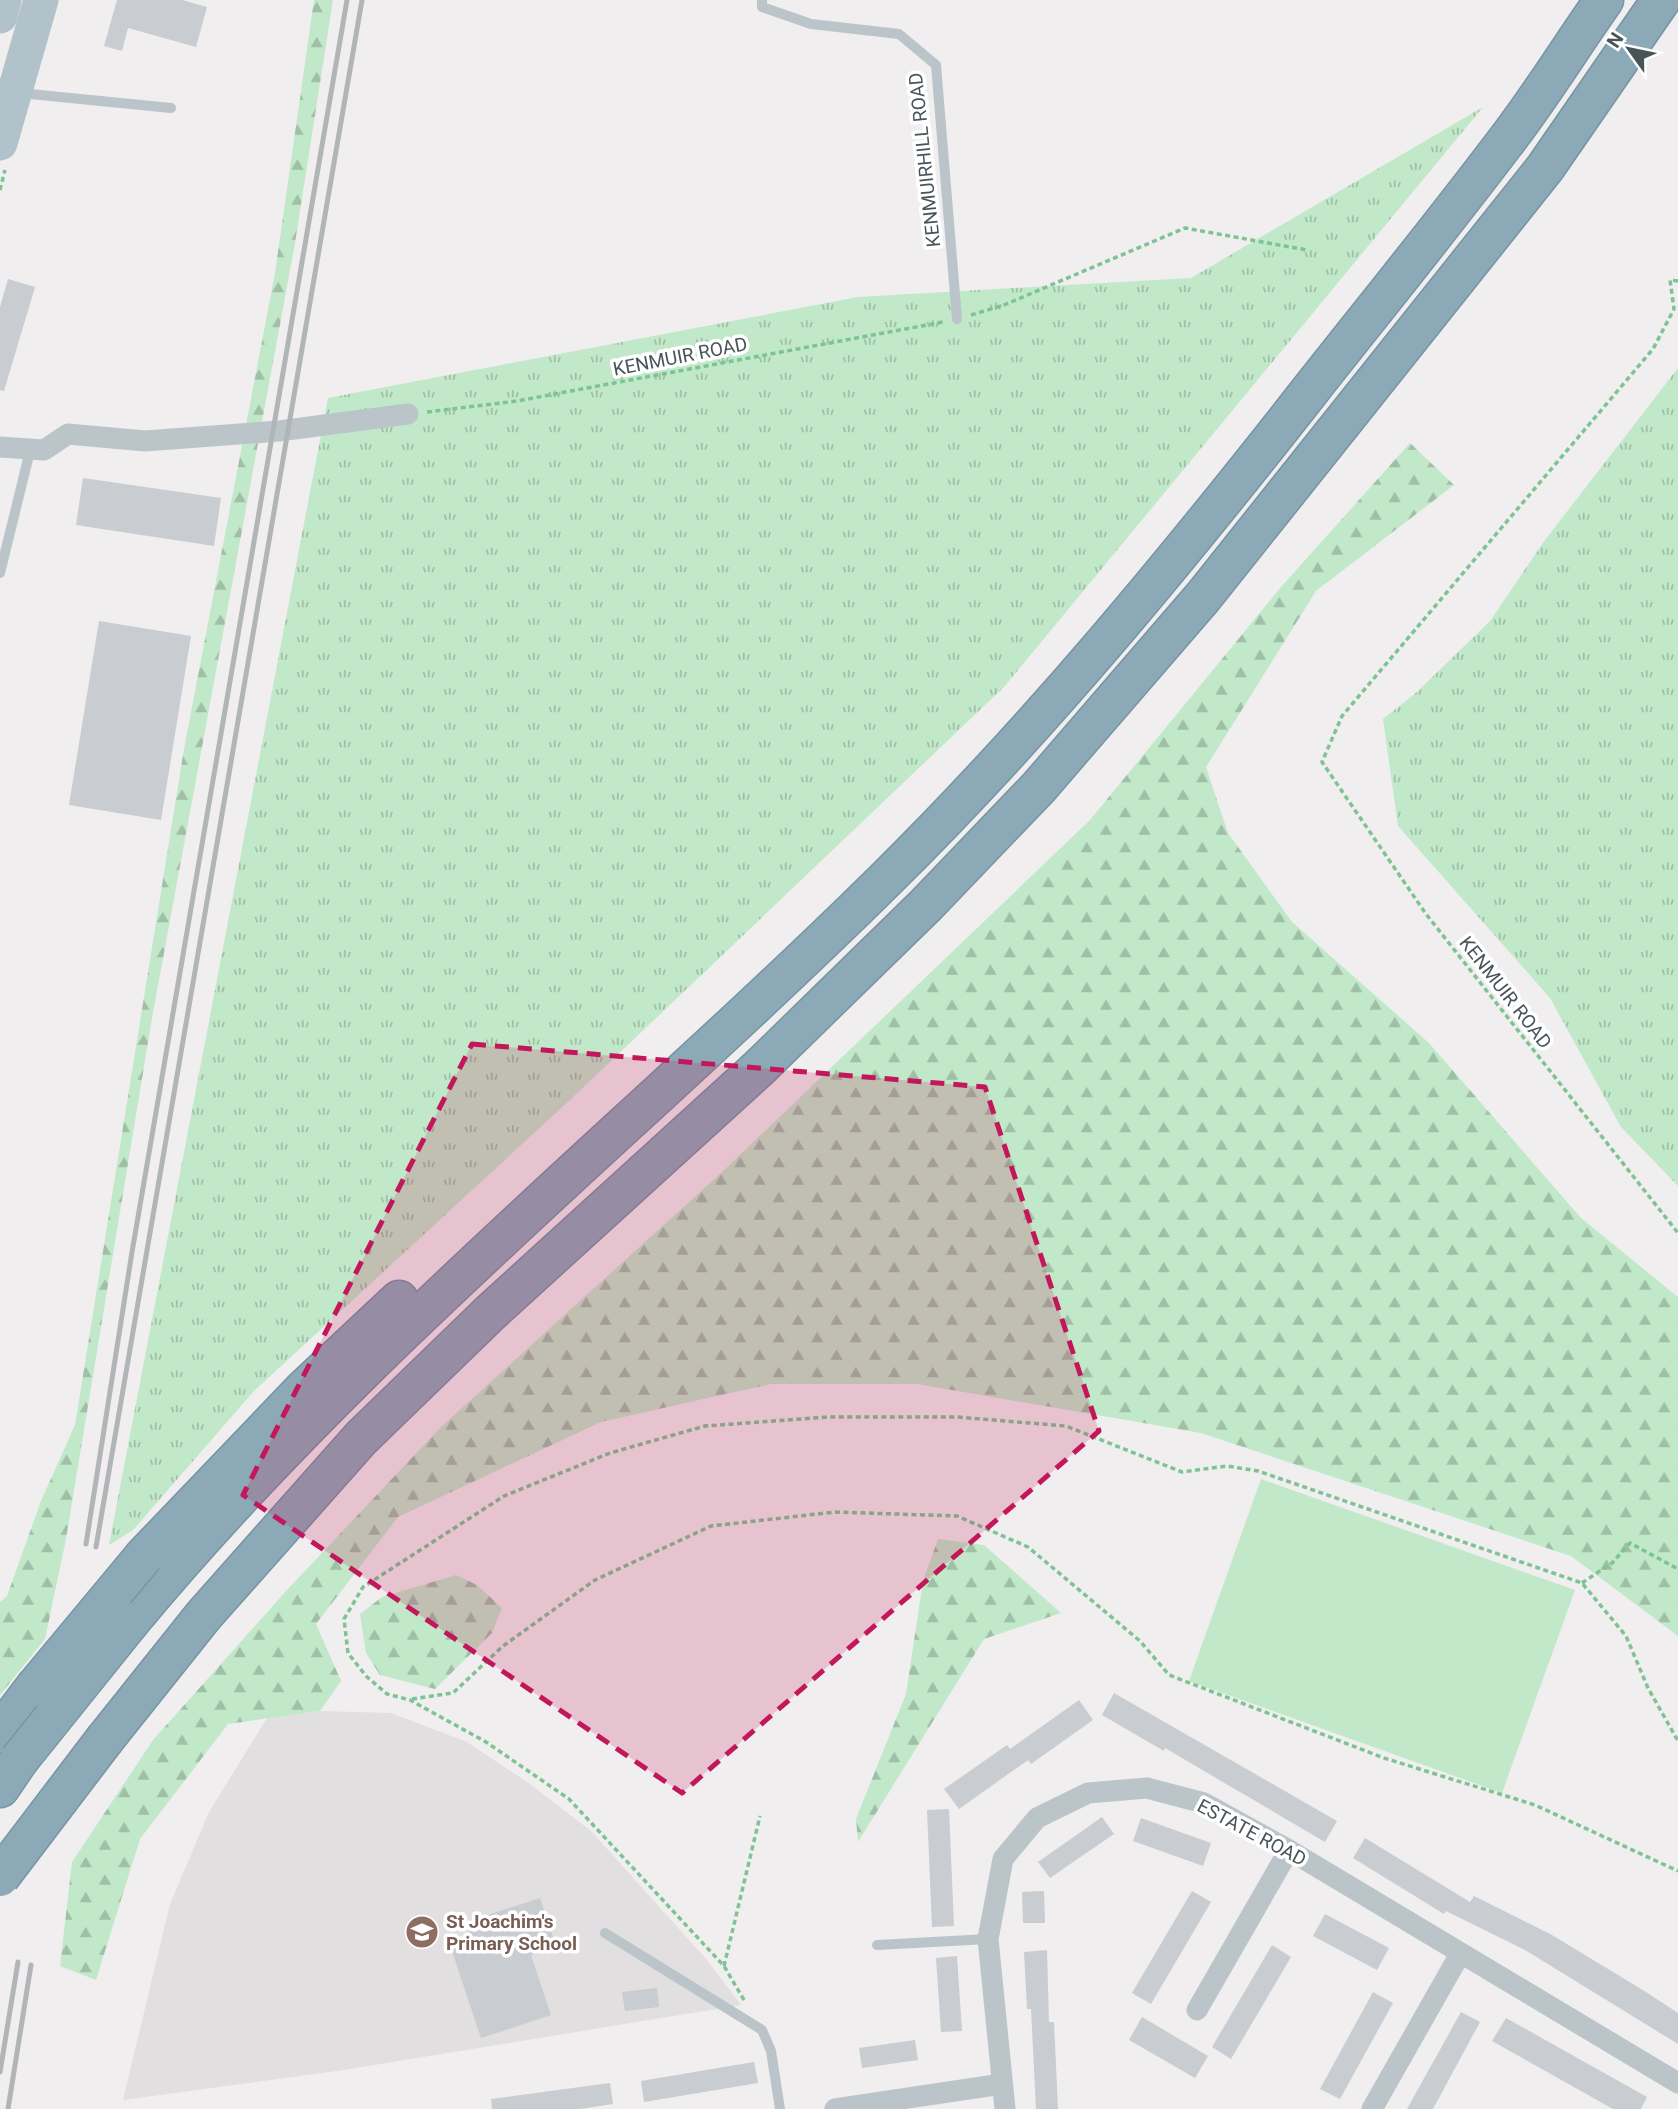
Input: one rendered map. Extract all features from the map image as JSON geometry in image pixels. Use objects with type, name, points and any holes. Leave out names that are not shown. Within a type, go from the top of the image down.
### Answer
[{"type":"highway","points":[[9,1753],[198,1539],[348,1385],[456,1280],[744,1016],[889,876],[1000,761],[1168,571],[1507,141],[1604,0]]},
{"type":"highway","points":[[0,1877],[204,1615],[361,1438],[491,1312],[759,1068],[926,905],[1039,787],[1203,597],[1545,168],[1661,0]]},
{"type":"highway","points":[[9,1753],[35,1687],[144,1556],[304,1389],[378,1318],[1000,761]]},
{"type":"main road","points":[[0,16],[5,0]]},
{"type":"main road","points":[[0,143],[7,93],[41,0]]},
{"type":"street","points":[[0,447],[44,450],[68,435],[145,440],[279,432],[408,414]]},
{"type":"street","name":"ESTATE ROAD","points":[[1004,2109],[988,1939],[1003,1859],[1037,1818],[1088,1793],[1147,1788],[1204,1803],[1289,1850],[1678,2083]]},
{"type":"street","points":[[1197,2010],[1289,1850]]},
{"type":"street","points":[[1372,2109],[1460,1954]]},
{"type":"street","points":[[835,2109],[1002,2084]]},
{"type":"lane","name":"KENMUIRHILL ROAD","points":[[762,0],[762,7],[811,24],[899,34],[936,65],[957,319]]},
{"type":"lane","points":[[7,93],[171,107]]},
{"type":"lane","points":[[0,573],[30,451]]},
{"type":"lane","points":[[605,1933],[762,2030],[771,2051],[780,2109]]},
{"type":"lane","points":[[877,1945],[988,1939]]},
{"type":"path","name":"KENMUIR ROAD","points":[[408,414],[517,401],[957,319],[1004,304],[1185,228],[1307,250]]},
{"type":"path","name":"KENMUIR ROAD","points":[[1678,281],[1670,280],[1674,309],[1653,349],[1342,716],[1322,762],[1426,914],[1678,1233]]},
{"type":"path","points":[[762,2030],[724,1966],[569,1799],[486,1742],[410,1700],[387,1694],[366,1676],[348,1653],[344,1619],[363,1587],[504,1496],[610,1453],[705,1426],[827,1417],[957,1417],[1066,1426],[1182,1472],[1227,1466],[1258,1471],[1582,1583],[1626,1636],[1648,1688],[1678,1741]]},
{"type":"path","points":[[410,1700],[453,1693],[503,1646],[595,1580],[711,1526],[835,1512],[957,1516],[1028,1547],[1140,1640],[1169,1675],[1384,1758],[1535,1805],[1678,1871]]},
{"type":"path","points":[[1582,1583],[1612,1563],[1630,1543],[1678,1569]]},
{"type":"path","points":[[724,1966],[760,1816]]},
{"type":"highlighted area","points":[[472,1044],[985,1087],[1099,1431],[682,1793],[243,1495]]},
{"type":"shaded area","name":"St Joachim's Primary School","points":[[320,1711],[391,1713],[467,1742],[530,1784],[591,1831],[707,1960],[741,2005],[344,2070],[123,2100],[170,1904],[209,1812],[267,1718]]},
{"type":"green space","points":[[314,0],[333,0],[295,243],[152,1018],[66,1539],[45,1639],[0,1695],[0,1602],[7,1596],[41,1501],[75,1425],[184,749],[275,273]]},
{"type":"green space","points":[[1483,107],[1004,687],[570,1100],[254,1391],[133,1530],[109,1545],[328,398],[858,297],[1191,278]]},
{"type":"green space","points":[[1678,368],[1678,1186],[1621,1127],[1550,998],[1398,826],[1383,719],[1417,692],[1490,621],[1545,540]]},
{"type":"green space","points":[[1410,443],[1454,485],[1316,591],[1206,767],[1228,833],[1292,922],[1429,1043],[1581,1218],[1678,1297],[1678,1636],[1571,1556],[1201,1433],[917,1384],[771,1384],[601,1422],[398,1517],[316,1624],[341,1681],[320,1711],[228,1724],[140,1839],[96,1980],[60,1966],[72,1862],[153,1740],[287,1590],[440,1428],[721,1173],[1090,820],[1281,587]]},
{"type":"green space","points":[[1261,1479],[1575,1590],[1502,1793],[1189,1681]]},
{"type":"green space","points":[[938,1539],[984,1545],[1061,1613],[984,1639],[858,1842],[856,1819],[906,1694],[923,1581]]},
{"type":"green space","points":[[456,1575],[477,1585],[502,1608],[492,1633],[435,1689],[380,1675],[366,1653],[360,1614],[382,1597]]},
{"type":"building","points":[[117,0],[182,0],[207,7],[196,47],[128,28],[122,51],[104,46]]},
{"type":"building","points":[[8,279],[35,287],[4,391],[0,390],[0,307]]},
{"type":"building","points":[[83,478],[221,498],[214,546],[76,525]]},
{"type":"building","points":[[99,621],[191,636],[161,820],[69,805]]},
{"type":"building","points":[[1114,1693],[1337,1821],[1325,1842],[1165,1748],[1164,1751],[1102,1715]]},
{"type":"building","points":[[1079,1700],[1093,1720],[1031,1764],[1028,1760],[959,1809],[944,1789],[1007,1745],[1010,1749]]},
{"type":"building","points":[[949,1809],[954,1926],[932,1927],[927,1810]]},
{"type":"building","points":[[1102,1817],[1114,1834],[1050,1878],[1038,1862]]},
{"type":"building","points":[[1141,1818],[1211,1843],[1203,1866],[1133,1841]]},
{"type":"building","points":[[1365,1838],[1470,1902],[1474,1896],[1552,1935],[1678,2013],[1678,2044],[1525,1950],[1446,1911],[1444,1914],[1353,1858]]},
{"type":"building","points":[[1044,1891],[1045,1923],[1023,1923],[1022,1892]]},
{"type":"building","points":[[1192,1891],[1211,1902],[1151,2004],[1132,1993]]},
{"type":"building","points":[[540,1898],[556,1946],[531,1955],[551,2015],[481,2038],[450,1945],[471,1938],[466,1922]]},
{"type":"building","points":[[1325,1914],[1389,1948],[1377,1970],[1313,1936]]},
{"type":"building","points":[[1272,1945],[1291,1957],[1231,2059],[1212,2047]]},
{"type":"building","points":[[1047,1950],[1049,2022],[1054,2022],[1058,2109],[1036,2109],[1031,2009],[1027,2009],[1024,1952]]},
{"type":"building","points":[[957,1956],[962,2031],[941,2032],[936,1958]]},
{"type":"building","points":[[657,1988],[659,2007],[625,2011],[622,1992]]},
{"type":"building","points":[[1373,1992],[1393,2003],[1340,2099],[1320,2089]]},
{"type":"building","points":[[1461,2012],[1480,2022],[1433,2109],[1407,2109]]},
{"type":"building","points":[[1142,2017],[1208,2056],[1195,2078],[1129,2040]]},
{"type":"building","points":[[1506,2018],[1647,2097],[1641,2109],[1613,2109],[1492,2041]]},
{"type":"building","points":[[915,2040],[918,2060],[862,2068],[859,2048]]},
{"type":"building","points":[[754,2062],[758,2083],[644,2102],[641,2081]]},
{"type":"building","points":[[610,2083],[613,2104],[580,2109],[492,2109],[491,2099]]},
{"type":"railway","points":[[86,1544],[132,1252],[347,0]]},
{"type":"railway","points":[[96,1547],[362,0]]},
{"type":"railway","points":[[0,2072],[18,1962]]},
{"type":"railway","points":[[8,2109],[31,1965]]},
{"type":"place","name":"St Joachim's Primary School","points":[[422,1932]]}]
